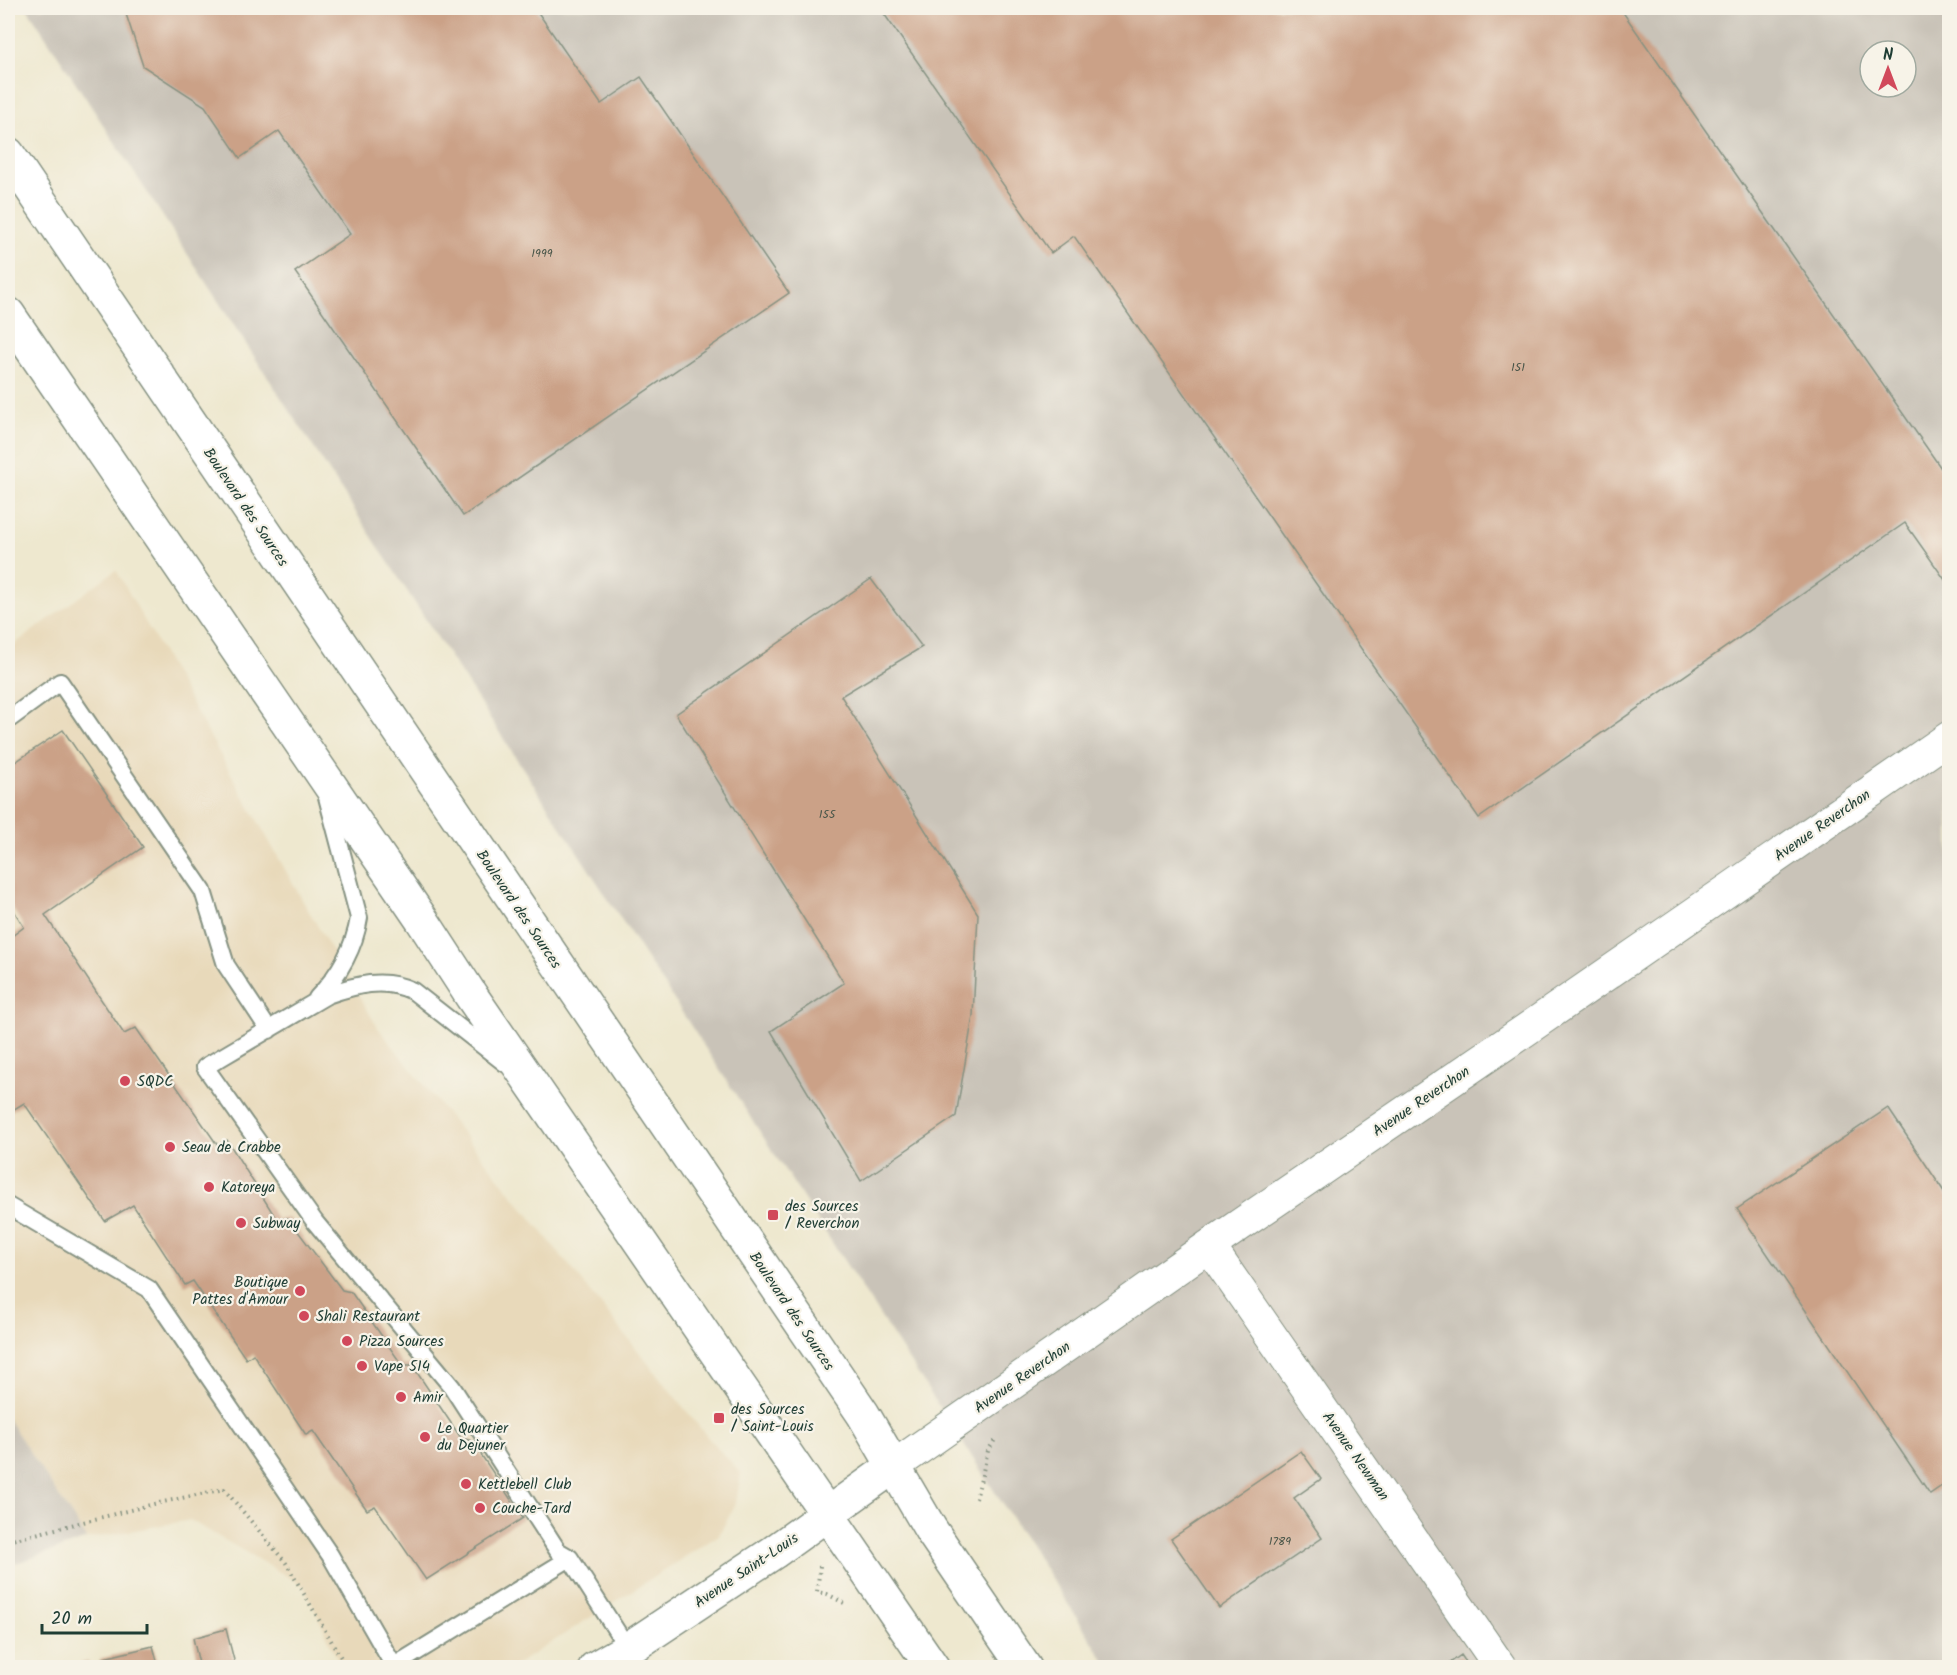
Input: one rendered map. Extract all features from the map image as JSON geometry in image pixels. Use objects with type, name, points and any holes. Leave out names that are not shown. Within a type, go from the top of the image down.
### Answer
[{"type":"main road","name":"Boulevard des Sources","points":[[8,154],[863,1414],[931,1530],[1025,1668]]},
{"type":"main road","points":[[8,314],[531,1083],[933,1668]]},
{"type":"main road","name":"Avenue Saint-Louis","points":[[595,1668],[628,1649],[827,1515],[894,1466]]},
{"type":"street","name":"Avenue Reverchon","points":[[894,1466],[1209,1246],[1950,737]]},
{"type":"street","name":"Avenue Newman","points":[[1209,1246],[1501,1668]]},
{"type":"lane","points":[[8,720],[60,682],[203,891],[226,965],[269,1030]]},
{"type":"lane","points":[[312,1003],[344,964],[357,933],[359,918],[320,770]]},
{"type":"lane","points":[[531,1083],[413,991],[388,983],[346,988],[312,1003],[205,1067],[315,1222],[452,1387],[558,1551],[570,1558],[628,1649]]},
{"type":"lane","points":[[8,1206],[149,1289],[330,1555],[395,1667],[570,1558]]},
{"type":"path","points":[[8,1541],[154,1504],[224,1489],[285,1563],[347,1668]]},
{"type":"shaded area","points":[[27,8],[1949,8],[1949,1667],[1109,1667]]},
{"type":"shaded area","points":[[116,570],[304,903],[378,1028],[709,1439],[741,1473],[736,1503],[719,1535],[513,1667],[341,1667],[304,1586],[190,1520],[87,1539],[8,1419],[8,649]]},
{"type":"shaded area","points":[[8,1419],[87,1539],[8,1566]]},
{"type":"building","points":[[135,8],[535,8],[601,104],[641,77],[789,293],[463,516],[295,272],[350,234],[279,131],[240,158],[205,106],[143,66],[126,14]]},
{"type":"building","points":[[880,8],[1620,8],[1950,481],[1950,587],[1905,523],[1479,818],[1074,236],[1051,253]]},
{"type":"building","points":[[871,579],[922,647],[841,696],[978,914],[973,1016],[956,1116],[861,1181],[771,1031],[844,983],[676,714]]},
{"type":"building","points":[[63,730],[143,847],[45,915],[124,1034],[136,1028],[218,1146],[227,1140],[277,1220],[288,1218],[342,1290],[351,1292],[402,1365],[412,1365],[461,1438],[472,1441],[523,1518],[426,1580],[375,1506],[367,1510],[313,1431],[306,1435],[253,1354],[246,1359],[193,1281],[185,1285],[133,1205],[105,1221],[24,1103],[8,1113],[8,939],[24,927],[8,901],[8,767]]},
{"type":"building","points":[[1888,1108],[1947,1196],[1950,1195],[1950,1480],[1930,1494],[1737,1209]]},
{"type":"building","points":[[1301,1451],[1321,1479],[1294,1498],[1322,1538],[1219,1608],[1171,1539]]},
{"type":"building","points":[[226,1629],[236,1668],[200,1668],[193,1638]]},
{"type":"building","points":[[153,1646],[159,1668],[102,1668],[100,1659]]},
{"type":"building","points":[[1461,1655],[1470,1668],[1443,1668]]},
{"type":"building","points":[[88,1662],[89,1668],[67,1668],[67,1667]]},
{"type":"place","name":"SQDC","points":[[125,1081]]},
{"type":"place","name":"Seau de Crabbe","points":[[170,1147]]},
{"type":"place","name":"Katoreya","points":[[209,1187]]},
{"type":"place","name":"des Sources / Reverchon","points":[[773,1215]]},
{"type":"place","name":"Subway","points":[[241,1223]]},
{"type":"place","name":"Boutique Pattes d'Amour","points":[[300,1291]]},
{"type":"place","name":"Shali Restaurant","points":[[304,1316]]},
{"type":"place","name":"Pizza Sources","points":[[347,1341]]},
{"type":"place","name":"Vape 514","points":[[362,1366]]},
{"type":"place","name":"Amir","points":[[401,1397]]},
{"type":"place","name":"des Sources / Saint-Louis","points":[[719,1418]]},
{"type":"place","name":"Le Quartier du Dejuner","points":[[425,1437]]},
{"type":"place","name":"Kettlebell Club","points":[[466,1484]]},
{"type":"place","name":"Couche-Tard","points":[[480,1508]]}]
